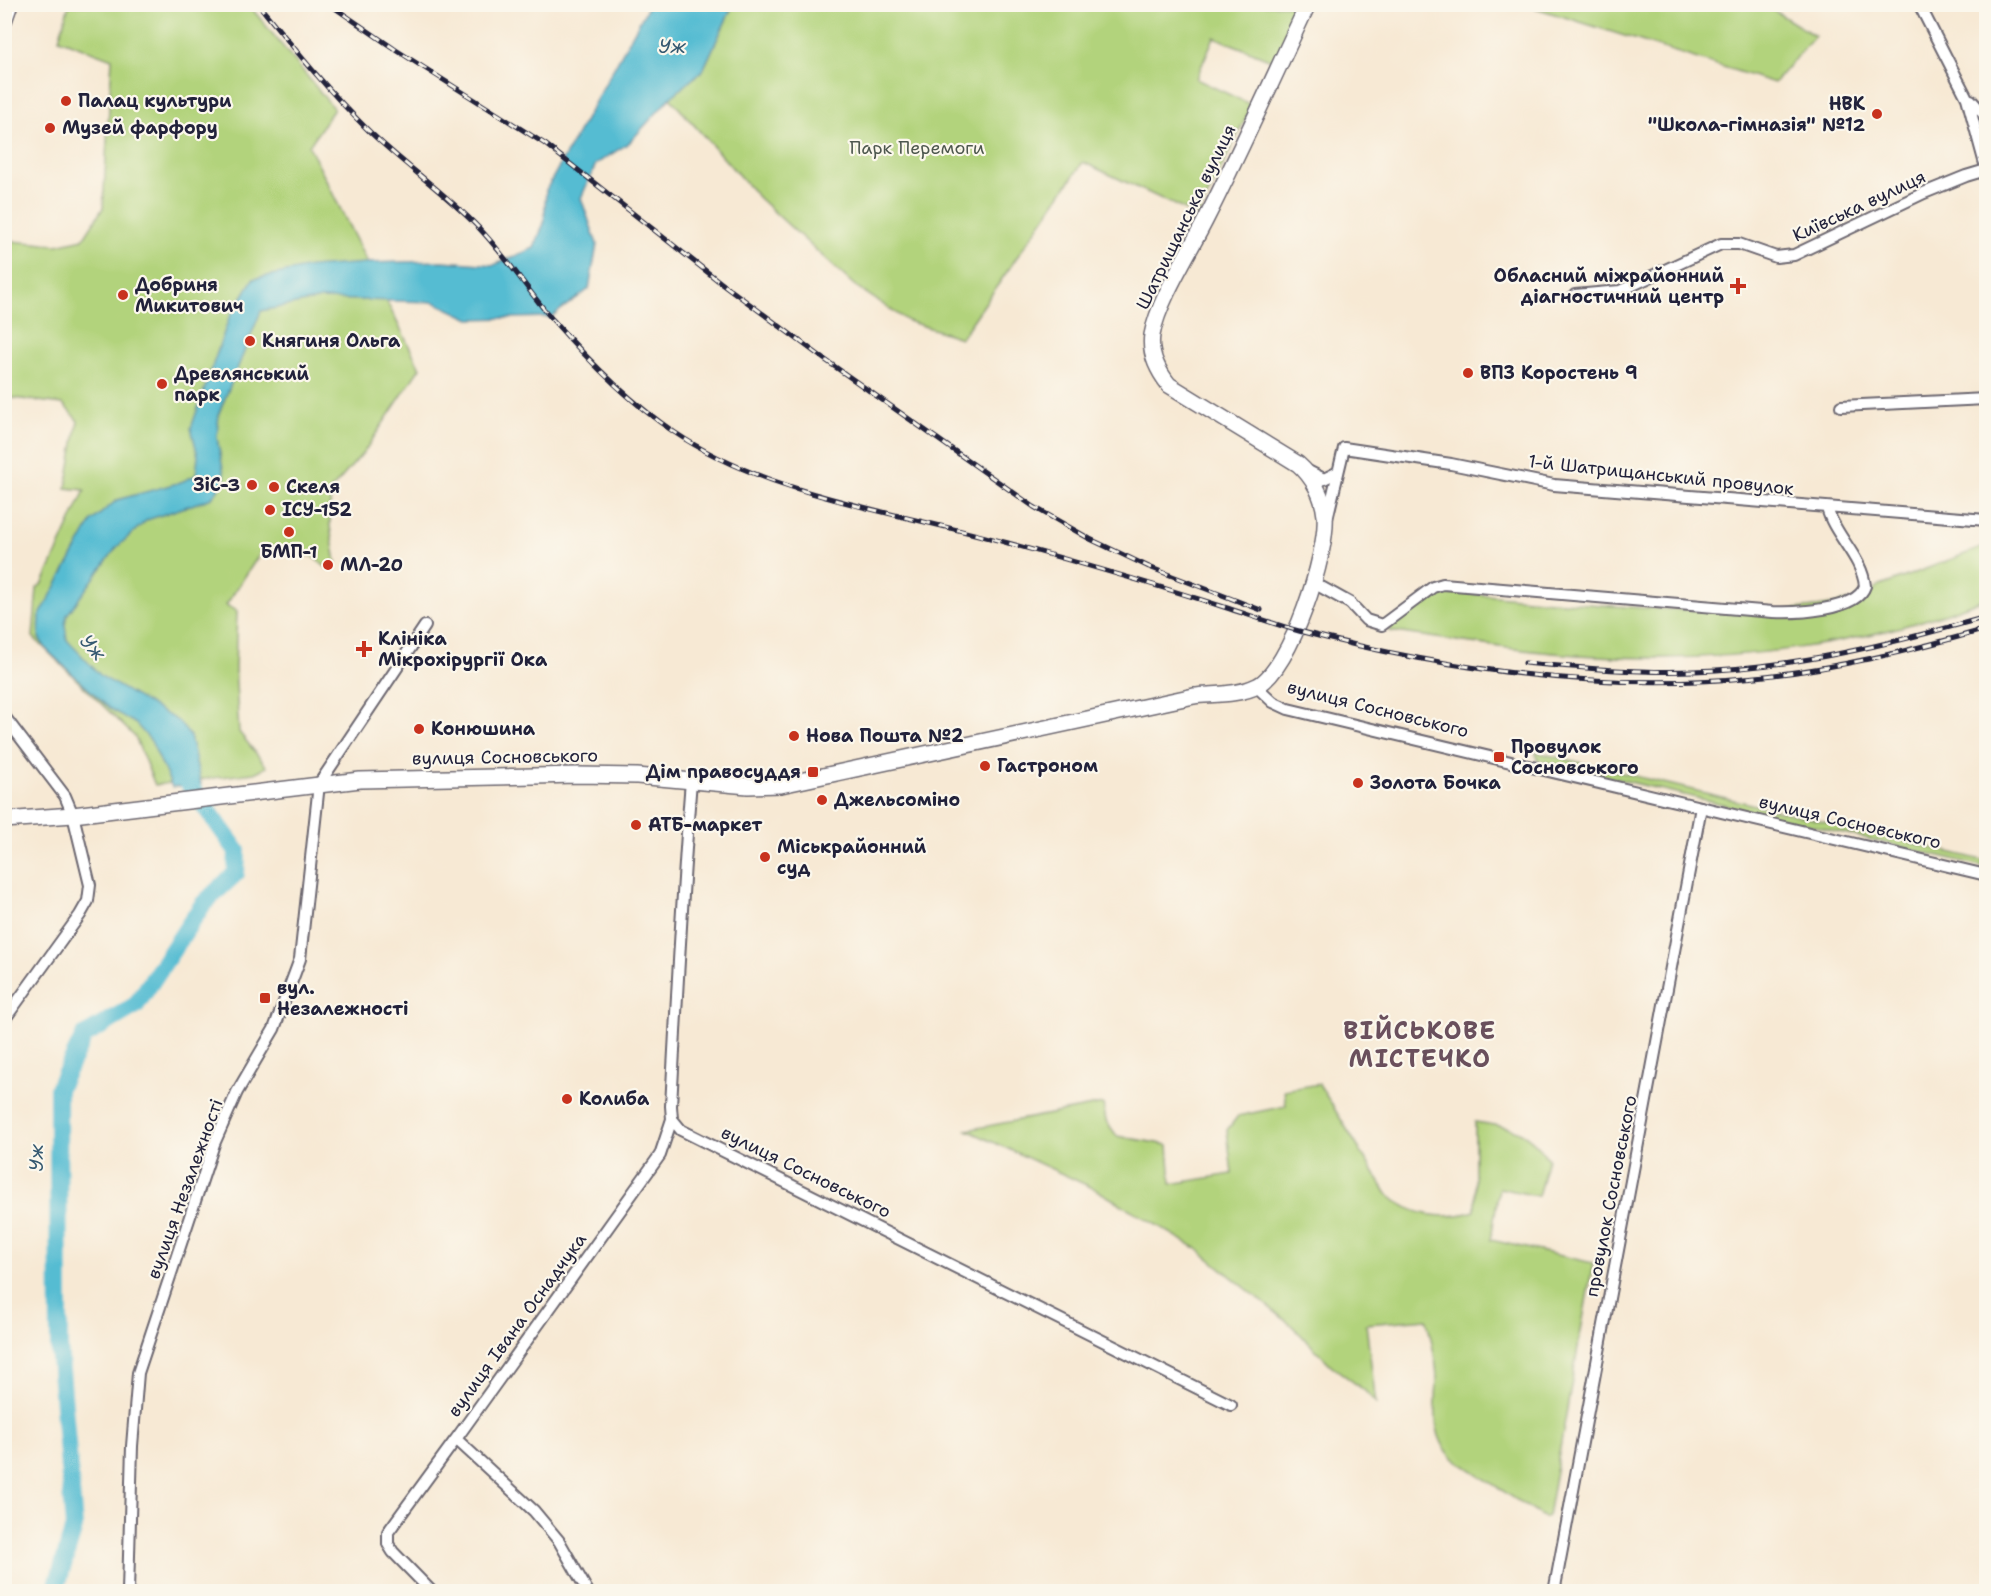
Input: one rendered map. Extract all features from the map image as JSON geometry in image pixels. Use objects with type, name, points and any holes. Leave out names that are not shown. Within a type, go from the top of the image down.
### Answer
[{"type":"street","points":[[4,21],[10,4]]},
{"type":"street","name":"Шатрищанська вулиця","points":[[1257,687],[1273,674],[1300,623],[1321,559],[1325,528],[1320,496],[1309,476],[1298,465],[1169,385],[1158,372],[1153,358],[1152,336],[1162,307],[1233,165],[1308,4]]},
{"type":"street","name":"Київська вулиця","points":[[1575,295],[1620,291],[1721,244],[1739,244],[1776,257],[1794,255],[1924,193],[1986,169],[1977,140],[1973,112],[1965,92],[1919,4]]},
{"type":"street","points":[[1965,92],[1986,117]]},
{"type":"street","points":[[1841,406],[1986,399]]},
{"type":"street","name":"1-й Шатрищанський провулок","points":[[1325,528],[1344,448],[1450,464],[1550,484],[1986,520]]},
{"type":"street","points":[[1298,465],[1321,478],[1332,477],[1338,472]]},
{"type":"street","points":[[1312,582],[1350,603],[1366,620],[1382,625],[1432,587],[1443,584],[1773,612],[1805,611],[1848,603],[1864,588],[1859,568],[1831,520],[1827,508]]},
{"type":"street","name":"вулиця Незалежності","points":[[128,1592],[132,1446],[138,1373],[214,1144],[237,1092],[274,1029],[300,959],[319,784],[425,626]]},
{"type":"street","name":"вулиця Сосновського","points":[[73,815],[319,784],[485,775],[637,776],[781,785],[1194,696],[1257,687],[1273,702],[1288,709],[1986,875]]},
{"type":"street","points":[[4,716],[65,796],[73,815],[90,885],[88,901],[4,1020]]},
{"type":"street","points":[[672,1119],[678,1004],[679,919],[691,781]]},
{"type":"street","name":"провулок Сосновського","points":[[1554,1592],[1701,807]]},
{"type":"street","points":[[4,820],[73,815]]},
{"type":"street","name":"вулиця Сосновського","points":[[672,1119],[681,1130],[693,1138],[1231,1405]]},
{"type":"street","name":"вулиця Івана Оснадчука","points":[[588,1592],[559,1541],[534,1511],[456,1439],[660,1155],[672,1119]]},
{"type":"street","points":[[432,1592],[393,1552],[388,1544],[388,1532],[456,1439]]},
{"type":"green space","points":[[69,5],[249,5],[334,109],[309,146],[420,368],[364,452],[330,491],[330,527],[336,562],[329,570],[312,556],[263,549],[226,605],[237,611],[235,668],[239,732],[267,767],[254,773],[155,785],[135,737],[33,637],[37,588],[43,583],[85,490],[66,488],[78,421],[63,404],[5,397],[5,238],[11,241],[57,245],[83,239],[103,208],[112,59],[59,39]]},
{"type":"green space","name":"Парк Перемоги","points":[[733,5],[1302,5],[1274,61],[1214,37],[1196,79],[1252,105],[1198,216],[1083,162],[961,338],[908,321],[854,285],[759,198],[670,98],[703,70]]},
{"type":"green space","points":[[1526,5],[1765,5],[1815,36],[1774,83]]},
{"type":"green space","points":[[1986,546],[1986,598],[1894,629],[1795,648],[1695,657],[1597,656],[1467,643],[1389,631],[1392,623],[1434,592],[1446,591],[1672,609],[1740,611],[1801,608],[1848,601],[1878,587]]},
{"type":"green space","points":[[1536,752],[1986,861],[1986,867],[1537,760]]},
{"type":"green space","points":[[1319,1084],[1387,1194],[1417,1212],[1451,1216],[1475,1211],[1475,1122],[1508,1128],[1525,1135],[1548,1159],[1538,1196],[1499,1188],[1491,1240],[1593,1263],[1548,1516],[1544,1518],[1453,1458],[1446,1449],[1436,1421],[1437,1372],[1427,1319],[1366,1324],[1376,1403],[1365,1391],[1332,1366],[1290,1324],[1196,1248],[1095,1189],[967,1130],[1103,1104],[1106,1121],[1117,1136],[1168,1145],[1171,1184],[1232,1174],[1227,1130],[1238,1116],[1286,1106],[1284,1090]]},
{"type":"water","name":"Уж","points":[[649,5],[733,5],[703,70],[670,98],[629,143],[596,164],[581,198],[597,244],[589,289],[551,317],[470,319],[434,302],[321,299],[261,311],[219,413],[217,438],[225,479],[212,498],[147,520],[116,548],[67,615],[65,624],[67,640],[101,676],[178,721],[190,736],[201,784],[172,787],[151,741],[136,724],[109,708],[47,650],[39,638],[40,615],[92,521],[117,500],[181,482],[196,475],[198,456],[191,428],[229,318],[253,279],[310,267],[366,263],[443,261],[494,265],[534,248],[544,223],[546,190]]},
{"type":"waterway","name":"Уж","points":[[55,1592],[74,1527],[59,1346],[58,1089],[84,1036],[136,1005],[203,904],[236,873],[237,851],[186,780],[180,765]]},
{"type":"railway","points":[[258,4],[353,115],[478,227],[552,319],[609,379],[657,420],[711,454],[793,488],[1008,543],[1170,590],[1299,631],[1411,657],[1526,674],[1642,682],[1756,677],[1872,658],[1986,629]]},
{"type":"railway","points":[[329,4],[396,50],[545,144],[720,282],[824,359],[1034,507],[1090,539],[1149,567],[1261,610]]},
{"type":"railway","points":[[1525,663],[1652,671],[1731,669],[1842,653],[1986,617]]},
{"type":"place","name":"Палац культури","points":[[66,101]]},
{"type":"place","name":"НВК \"Школа-гімназія\" №12","points":[[1877,114]]},
{"type":"place","name":"Музей фарфору","points":[[50,128]]},
{"type":"place","name":"Обласний міжрайонний діагностичний центр","points":[[1738,286]]},
{"type":"place","name":"Добриня Микитович","points":[[123,295]]},
{"type":"place","name":"Княгиня Ольга","points":[[250,341]]},
{"type":"place","name":"ВПЗ Коростень 9","points":[[1468,373]]},
{"type":"place","name":"Древлянський парк","points":[[162,384]]},
{"type":"place","name":"ЗіС-3","points":[[252,485]]},
{"type":"place","name":"Скеля","points":[[274,487]]},
{"type":"place","name":"ІСУ-152","points":[[270,510]]},
{"type":"place","name":"БМП-1","points":[[289,532]]},
{"type":"place","name":"МЛ-20","points":[[328,565]]},
{"type":"place","name":"Клініка Мікрохірургії Ока","points":[[364,649]]},
{"type":"place","name":"Конюшина","points":[[419,729]]},
{"type":"place","name":"Нова Пошта №2","points":[[794,736]]},
{"type":"place","name":"Провулок Сосновського","points":[[1499,757]]},
{"type":"place","name":"Гастроном","points":[[985,766]]},
{"type":"place","name":"Дім правосуддя","points":[[813,772]]},
{"type":"place","name":"Золота Бочка","points":[[1358,783]]},
{"type":"place","name":"Джельсоміно","points":[[822,800]]},
{"type":"place","name":"АТБ-маркет","points":[[636,825]]},
{"type":"place","name":"Міськрайонний суд","points":[[765,857]]},
{"type":"place","name":"вул. Незалежності","points":[[265,998]]},
{"type":"place","name":"Колиба","points":[[567,1099]]},
{"type":"district","name":"ВІЙСЬКОВЕ МІСТЕЧКО","points":[[1420,1045]]}]
